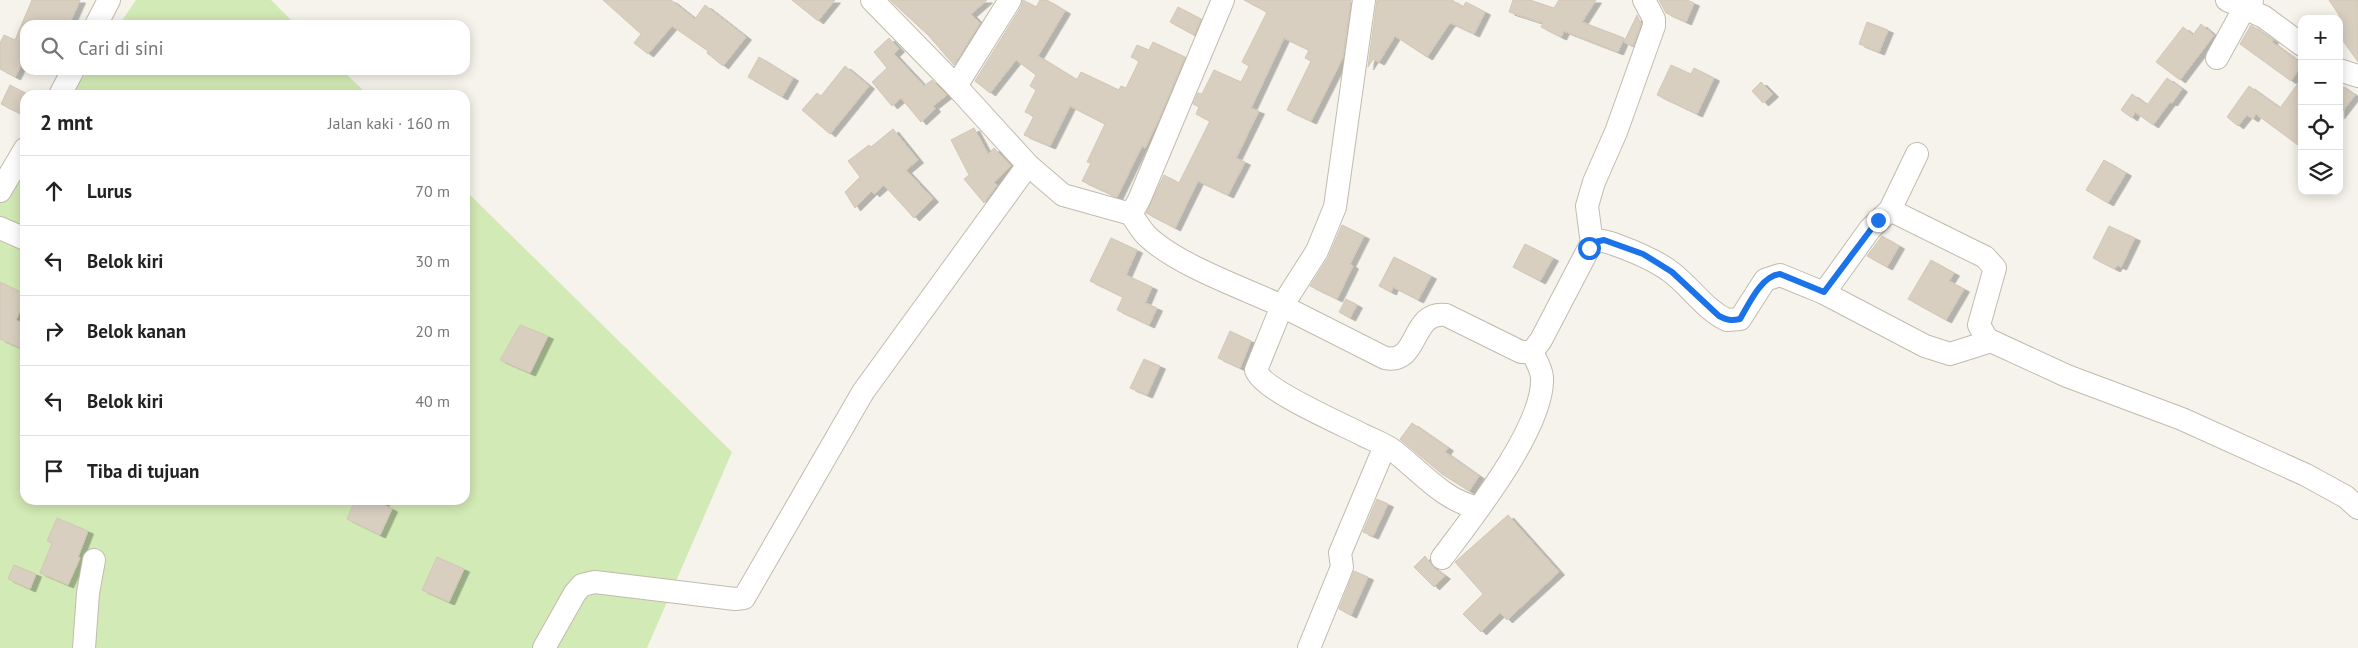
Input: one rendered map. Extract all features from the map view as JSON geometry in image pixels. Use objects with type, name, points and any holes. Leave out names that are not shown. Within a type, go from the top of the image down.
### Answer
[{"type":"street","points":[[99,20],[109,0]]},
{"type":"street","points":[[872,0],[956,86],[1028,165],[1063,195],[1131,214],[1146,235],[1160,246],[1195,266],[1282,306],[1385,358],[1398,359],[1405,354],[1427,319],[1440,314],[1446,315],[1521,352],[1532,352]]},
{"type":"street","points":[[956,86],[1010,0]]},
{"type":"street","points":[[1131,214],[1140,200],[1223,0]]},
{"type":"street","points":[[1364,0],[1335,207],[1317,251],[1282,306],[1256,370],[1260,379],[1293,400],[1392,449],[1428,482],[1462,504],[1478,508]]},
{"type":"street","points":[[1532,352],[1541,340],[1592,244],[1587,206],[1594,182],[1616,132],[1654,26],[1654,19],[1644,0]]},
{"type":"street","points":[[2217,58],[2242,2],[2298,42]]},
{"type":"street","points":[[2343,71],[2358,76]]},
{"type":"street","points":[[63,90],[70,75]]},
{"type":"street","points":[[1824,292],[1870,229],[1890,210],[1916,154]]},
{"type":"street","points":[[3,175],[20,155]]},
{"type":"street","points":[[544,648],[575,593],[587,583],[595,582],[735,599],[744,598],[863,392],[1028,165]]},
{"type":"street","points":[[1890,210],[1985,257],[1995,268],[1979,325],[1988,341],[2008,348],[2068,376],[2182,419],[2306,474],[2346,497],[2358,508]]},
{"type":"street","points":[[0,228],[20,237]]},
{"type":"street","points":[[1592,244],[1604,240],[1643,254],[1672,272],[1710,310],[1727,320],[1740,319],[1765,280],[1780,274],[1824,292],[1925,346],[1940,352],[1959,353],[1988,341]]},
{"type":"street","points":[[1442,558],[1478,508],[1525,433],[1538,404],[1542,377],[1532,352]]},
{"type":"street","points":[[1309,648],[1342,567],[1340,553],[1385,446]]},
{"type":"street","points":[[84,648],[88,593],[94,560]]},
{"type":"green space","points":[[136,0],[271,0],[291,20],[122,20]]},
{"type":"green space","points":[[85,75],[347,75],[363,90],[74,90]]},
{"type":"green space","points":[[20,169],[20,505],[470,505],[470,195],[732,452],[647,648],[0,648],[0,198]]},
{"type":"building","points":[[32,0],[80,0],[71,20],[24,20]]},
{"type":"building","points":[[603,0],[671,0],[695,19],[705,5],[746,37],[723,66],[707,53],[708,51],[672,26],[648,54],[634,43],[641,34]]},
{"type":"building","points":[[792,0],[835,0],[818,21]]},
{"type":"building","points":[[890,0],[987,0],[971,14],[980,23],[954,65],[929,36]]},
{"type":"building","points":[[1023,0],[1036,7],[1040,0],[1047,0],[1065,11],[1038,56],[1077,80],[1081,72],[1119,90],[1121,86],[1126,88],[1139,61],[1131,57],[1137,45],[1149,50],[1153,42],[1185,57],[1145,148],[1142,146],[1117,197],[1082,181],[1091,163],[1087,162],[1105,124],[1070,106],[1050,146],[1024,135],[1034,116],[1025,112],[1036,90],[1030,86],[1036,75],[1016,60],[990,93],[975,81],[1021,7]]},
{"type":"building","points":[[1244,0],[1351,0],[1343,57],[1311,121],[1287,110],[1311,61],[1305,58],[1309,50],[1284,38],[1251,108],[1259,111],[1236,158],[1245,162],[1228,195],[1198,181],[1175,228],[1146,213],[1164,175],[1179,183],[1210,121],[1196,114],[1199,107],[1193,104],[1198,93],[1202,94],[1214,70],[1241,82],[1249,66],[1242,62],[1267,12]]},
{"type":"building","points":[[1377,0],[1452,0],[1463,7],[1466,2],[1485,12],[1474,34],[1451,23],[1449,24],[1427,57],[1395,36],[1379,62],[1373,59],[1368,67]]},
{"type":"building","points":[[1513,0],[1530,0],[1554,8],[1559,0],[1596,0],[1582,22],[1624,38],[1618,52],[1564,31],[1561,37],[1541,27],[1543,23],[1509,12]]},
{"type":"building","points":[[1659,0],[1687,0],[1694,3],[1686,22],[1666,13]]},
{"type":"building","points":[[2329,0],[2358,0],[2358,62],[2343,41],[2343,15],[2339,15]]},
{"type":"building","points":[[1178,7],[1201,19],[1194,35],[1170,22]]},
{"type":"building","points":[[1637,15],[1641,24],[1633,46],[1624,42]]},
{"type":"building","points":[[1867,22],[1888,30],[1879,52],[1859,44]]},
{"type":"building","points":[[2201,24],[2214,35],[2180,80],[2156,62],[2183,27],[2193,35]]},
{"type":"building","points":[[2251,25],[2298,61],[2298,70],[2291,81],[2240,44]]},
{"type":"building","points":[[20,28],[20,67],[15,77],[0,69],[0,43],[4,35],[15,40]]},
{"type":"building","points":[[889,38],[899,49],[894,54],[924,86],[932,80],[947,95],[933,106],[935,109],[921,122],[901,98],[892,106],[872,82],[887,68],[874,52]]},
{"type":"building","points":[[759,57],[793,78],[782,97],[748,77]]},
{"type":"building","points":[[1671,65],[1691,74],[1694,68],[1714,78],[1697,114],[1657,95]]},
{"type":"building","points":[[845,66],[869,86],[830,134],[802,110],[817,93],[821,96]]},
{"type":"building","points":[[2167,78],[2182,89],[2153,125],[2135,112],[2132,118],[2121,110],[2132,94],[2147,105]]},
{"type":"building","points":[[1761,82],[1773,94],[1763,103],[1752,91]]},
{"type":"building","points":[[2298,83],[2298,145],[2256,114],[2253,119],[2247,115],[2238,126],[2227,117],[2249,86],[2280,108]]},
{"type":"building","points":[[10,85],[20,90],[20,114],[1,104]]},
{"type":"building","points":[[2343,87],[2355,95],[2343,111]]},
{"type":"building","points":[[974,128],[988,154],[994,148],[1011,166],[994,182],[997,185],[984,203],[964,179],[969,175],[951,140]]},
{"type":"building","points":[[893,129],[918,160],[906,170],[933,199],[914,218],[884,185],[874,194],[872,191],[855,208],[845,192],[860,177],[848,161],[869,145],[871,147]]},
{"type":"building","points":[[2104,160],[2126,173],[2108,203],[2086,190]]},
{"type":"building","points":[[1342,225],[1364,236],[1350,264],[1353,266],[1337,299],[1310,286],[1328,258]]},
{"type":"building","points":[[2109,226],[2135,238],[2121,267],[2117,265],[2115,269],[2093,258]]},
{"type":"building","points":[[1882,236],[1899,246],[1887,267],[1867,256]]},
{"type":"building","points":[[1111,238],[1137,250],[1126,275],[1152,287],[1145,303],[1157,308],[1149,325],[1117,310],[1123,297],[1090,281]]},
{"type":"building","points":[[1525,244],[1553,258],[1540,281],[1513,267]]},
{"type":"building","points":[[1394,257],[1431,276],[1418,300],[1393,287],[1391,292],[1379,286]]},
{"type":"building","points":[[1931,260],[1954,273],[1949,281],[1964,289],[1946,320],[1908,299]]},
{"type":"building","points":[[0,282],[20,292],[20,311],[16,320],[20,322],[20,348],[0,339]]},
{"type":"building","points":[[1346,299],[1357,305],[1350,318],[1339,312]]},
{"type":"building","points":[[520,325],[548,336],[530,373],[500,360]]},
{"type":"building","points":[[1230,331],[1251,341],[1240,368],[1218,358]]},
{"type":"building","points":[[1144,359],[1160,366],[1147,395],[1130,388]]},
{"type":"building","points":[[1412,423],[1448,448],[1445,452],[1479,476],[1469,491],[1442,474],[1400,439]]},
{"type":"building","points":[[1377,499],[1388,504],[1373,536],[1363,532]]},
{"type":"building","points":[[353,505],[385,505],[392,509],[380,535],[347,519]]},
{"type":"building","points":[[1508,515],[1559,572],[1507,620],[1500,613],[1481,632],[1463,614],[1483,594],[1455,562]]},
{"type":"building","points":[[57,518],[88,531],[78,557],[80,558],[68,585],[40,573],[52,543],[47,541]]},
{"type":"building","points":[[1425,556],[1434,568],[1445,576],[1434,587],[1414,567]]},
{"type":"building","points":[[437,557],[464,569],[449,602],[422,590]]},
{"type":"building","points":[[14,565],[36,574],[30,589],[8,579]]},
{"type":"building","points":[[1354,571],[1368,577],[1351,615],[1339,609]]},
{"type":"route","points":[[1589,248],[1595,242],[1604,240],[1643,254],[1672,272],[1710,310],[1727,320],[1733,320],[1740,319],[1765,280],[1776,275],[1780,274],[1824,292],[1878,220]]}]
